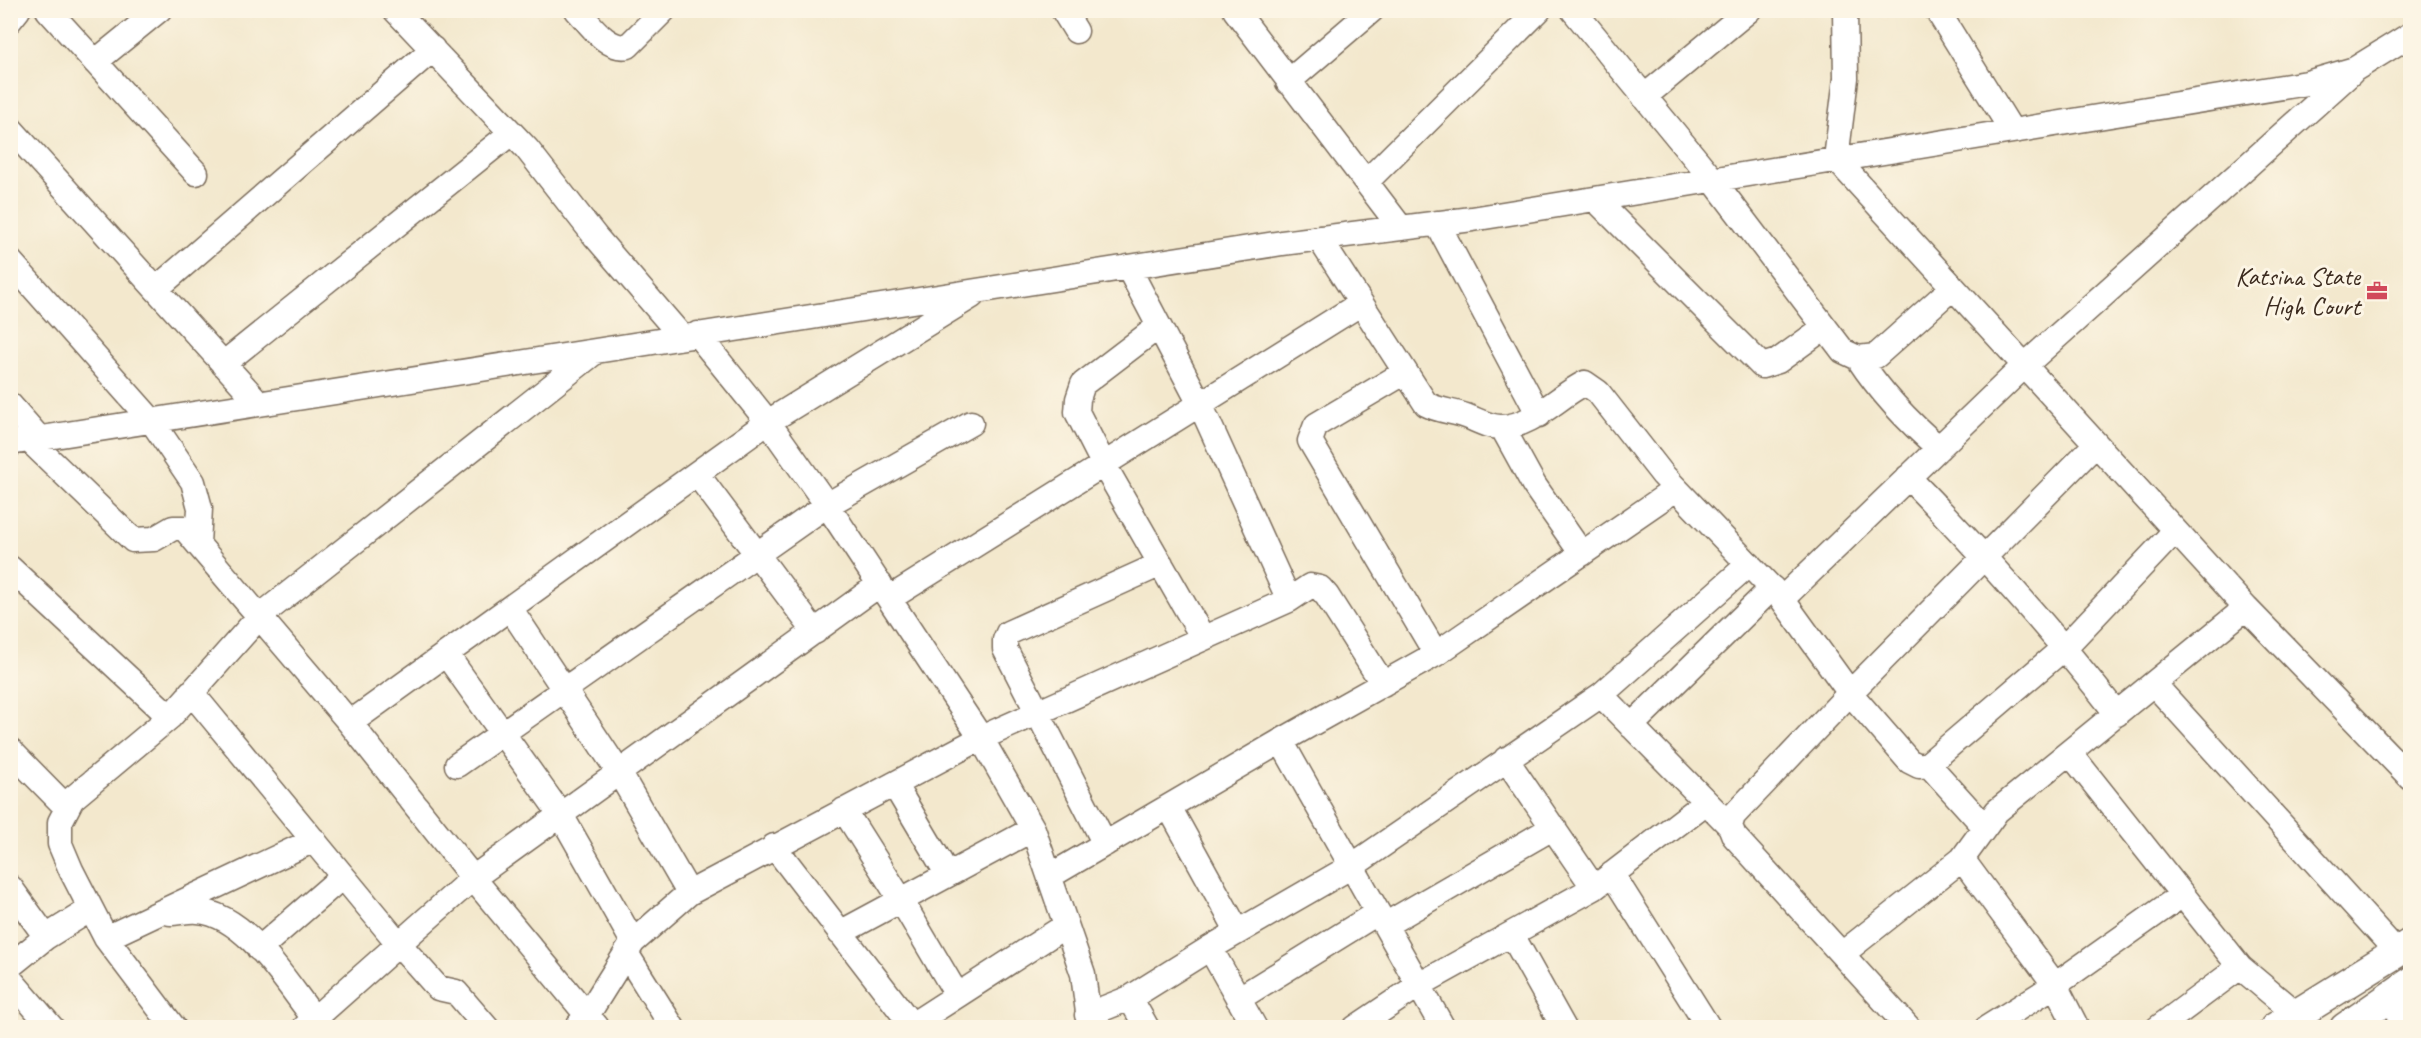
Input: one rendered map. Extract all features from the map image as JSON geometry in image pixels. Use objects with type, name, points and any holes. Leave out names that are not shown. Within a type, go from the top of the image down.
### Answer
[{"type":"main road","points":[[2285,1021],[2404,948]]},
{"type":"main road","points":[[2345,1028],[2400,990]]},
{"type":"street","points":[[10,20],[18,10]]},
{"type":"street","points":[[48,10],[196,173]]},
{"type":"street","points":[[95,62],[159,10]]},
{"type":"street","points":[[395,10],[511,133],[768,422],[827,505],[981,738],[1033,829],[1083,974],[1087,1023],[1210,948],[1352,866],[1601,695],[1749,564]]},
{"type":"street","points":[[578,10],[611,45],[621,48],[628,46],[664,10]]},
{"type":"street","points":[[1063,10],[1076,31]]},
{"type":"street","points":[[1235,10],[1401,228]]},
{"type":"street","points":[[1288,82],[1372,10]]},
{"type":"street","points":[[1366,182],[1539,10]]},
{"type":"street","points":[[1573,10],[1713,180],[1843,351],[1858,358],[1879,389],[1910,423],[1939,448]]},
{"type":"street","points":[[1644,97],[1749,10]]},
{"type":"street","points":[[1845,10],[1846,78],[1836,159],[2023,367],[2246,608],[2410,777]]},
{"type":"street","points":[[1937,10],[2012,131]]},
{"type":"street","points":[[1631,726],[1908,477],[2023,367],[2355,69],[2410,35]]},
{"type":"street","points":[[156,289],[433,49]]},
{"type":"street","points":[[26,440],[1128,267],[1595,199],[2307,83],[2355,69]]},
{"type":"street","points":[[10,128],[259,403]]},
{"type":"street","points":[[223,364],[511,133]]},
{"type":"street","points":[[1595,199],[1762,366],[1778,361],[1825,327]]},
{"type":"street","points":[[1437,223],[1539,415]]},
{"type":"street","points":[[1319,238],[1404,373],[1426,404],[1431,407],[1502,428],[1539,415],[1566,393],[1586,383],[1598,392],[1676,489],[1777,593],[1850,693],[1909,761],[1918,765],[1928,764],[2065,647],[2175,531]]},
{"type":"street","points":[[10,261],[151,420],[193,482],[200,508],[198,544]]},
{"type":"street","points":[[1128,267],[1201,406],[1288,600]]},
{"type":"street","points":[[1858,358],[1876,356],[1952,288]]},
{"type":"street","points":[[350,723],[768,422],[981,290]]},
{"type":"street","points":[[162,914],[199,911],[229,921],[259,949],[317,1022],[399,944],[473,879],[815,632],[1104,465],[1360,304]]},
{"type":"street","points":[[1159,326],[1083,384],[1077,412],[1104,465],[1203,638]]},
{"type":"street","points":[[174,1028],[106,938],[60,844],[60,822],[72,799],[170,717],[259,617],[596,350]]},
{"type":"street","points":[[1404,373],[1316,425],[1310,441],[1436,654]]},
{"type":"street","points":[[10,405],[26,440],[133,540],[154,539],[173,528],[184,528],[350,723],[587,1023],[630,947],[689,893],[981,738],[1288,600],[1310,586],[1320,588],[1383,684]]},
{"type":"street","points":[[457,765],[827,505],[971,423]]},
{"type":"street","points":[[1502,428],[1534,485],[1582,554]]},
{"type":"street","points":[[1730,826],[1733,816],[1850,693],[2095,445]]},
{"type":"street","points":[[697,474],[815,632]]},
{"type":"street","points":[[1908,477],[1986,557],[2065,647],[2117,714]]},
{"type":"street","points":[[1050,876],[1281,741],[1436,654],[1676,489]]},
{"type":"street","points":[[1105,844],[1005,649],[1008,633],[1161,564]]},
{"type":"street","points":[[10,568],[170,717]]},
{"type":"street","points":[[510,608],[620,774],[689,893]]},
{"type":"street","points":[[1842,954],[1962,859],[1984,825],[1997,811],[2246,608]]},
{"type":"street","points":[[446,654],[561,815],[673,1028]]},
{"type":"street","points":[[2154,684],[2404,948]]},
{"type":"street","points":[[191,692],[399,944],[438,988],[456,992],[487,1028]]},
{"type":"street","points":[[1601,695],[1730,826],[1734,836],[1909,1028]]},
{"type":"street","points":[[1281,741],[1443,1028]]},
{"type":"street","points":[[10,750],[67,808]]},
{"type":"street","points":[[2070,753],[2285,1021]]},
{"type":"street","points":[[1506,759],[1554,827],[1603,881],[1708,1028]]},
{"type":"street","points":[[1928,764],[1984,825]]},
{"type":"street","points":[[894,784],[948,875]]},
{"type":"street","points":[[1355,1028],[1419,986],[1603,881],[1705,803]]},
{"type":"street","points":[[1169,807],[1238,932]]},
{"type":"street","points":[[844,810],[957,995]]},
{"type":"street","points":[[1238,999],[1381,919],[1554,827]]},
{"type":"street","points":[[840,933],[1033,829]]},
{"type":"street","points":[[106,938],[162,914],[314,840]]},
{"type":"street","points":[[774,846],[911,1027],[1065,926]]},
{"type":"street","points":[[1962,859],[2055,985],[2077,1028]]},
{"type":"street","points":[[259,949],[343,876]]},
{"type":"street","points":[[10,887],[45,937]]},
{"type":"street","points":[[1988,1028],[2055,985],[2182,894]]},
{"type":"street","points":[[10,966],[45,937],[91,909]]},
{"type":"street","points":[[1512,935],[1564,1028]]},
{"type":"street","points":[[1210,948],[1255,1028]]},
{"type":"street","points":[[2158,1028],[2240,967]]},
{"type":"street","points":[[10,979],[52,1028]]},
{"type":"street","points":[[2400,990],[2406,1028]]},
{"type":"street","points":[[1130,998],[1147,1028]]},
{"type":"place","name":"Katsina State High Court","points":[[2377,291]]}]
